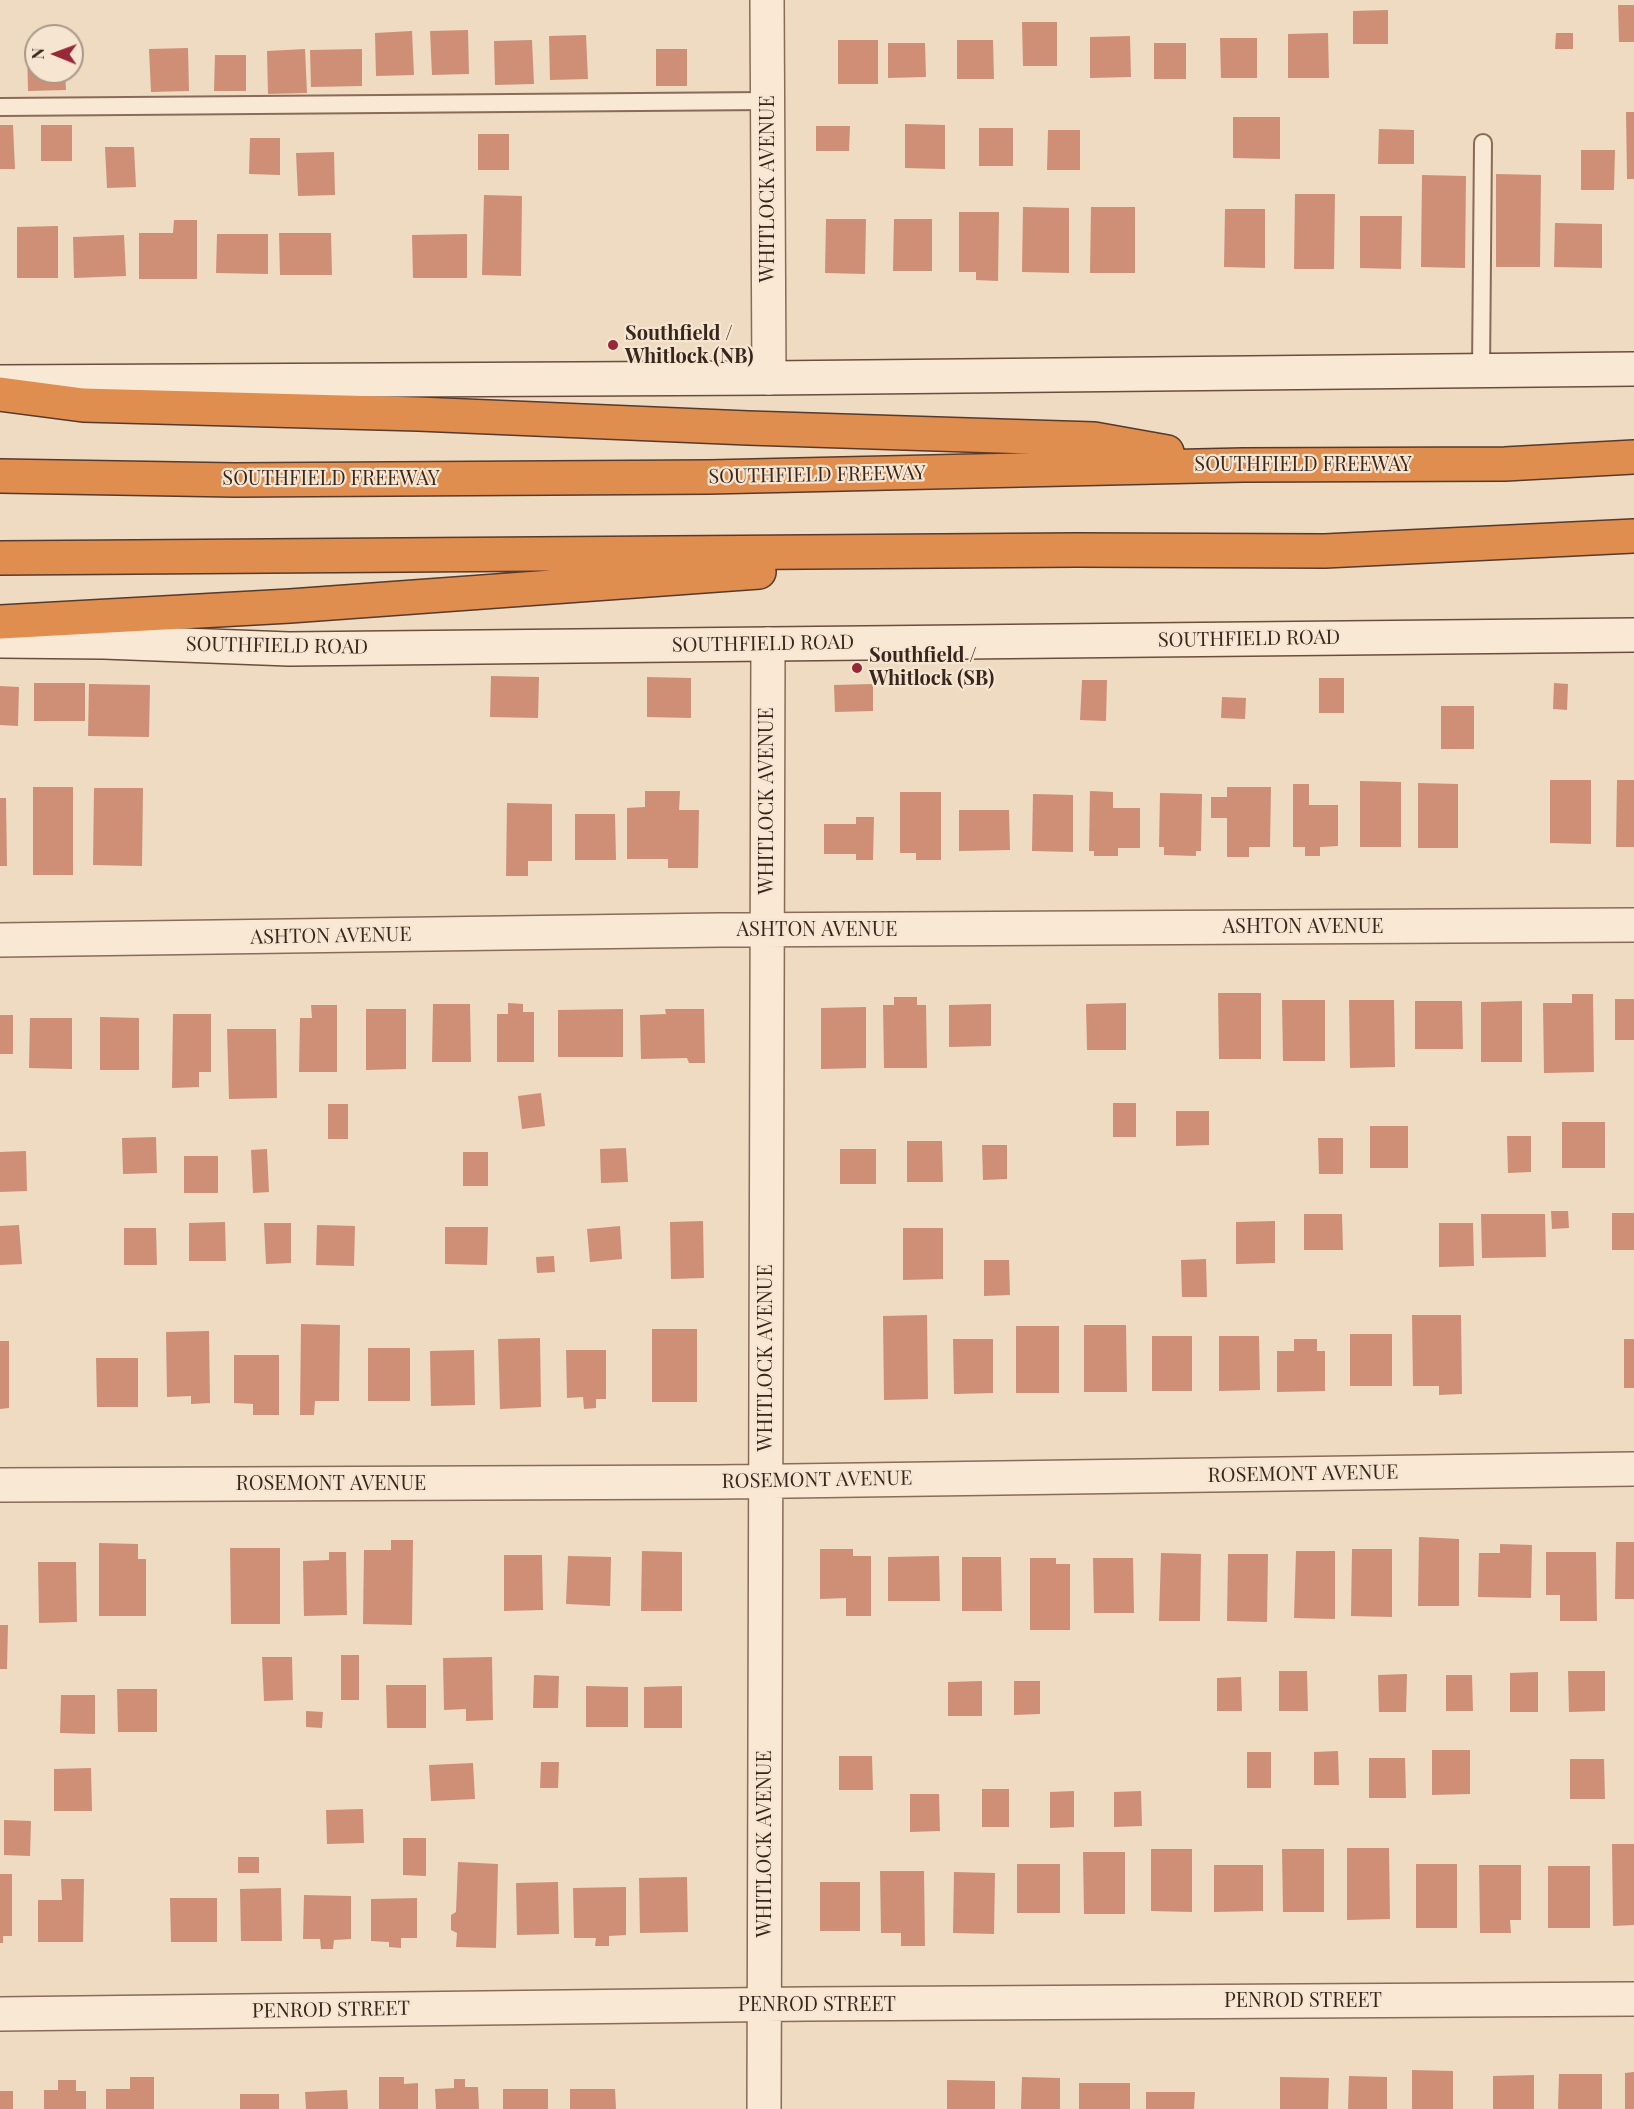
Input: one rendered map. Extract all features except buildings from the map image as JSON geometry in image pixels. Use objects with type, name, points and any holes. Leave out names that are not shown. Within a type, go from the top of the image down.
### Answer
[{"type":"highway","points":[[0,394],[83,405],[418,414],[1094,439],[1243,465]]},
{"type":"highway","name":"SOUTHFIELD FREEWAY","points":[[0,476],[234,480],[709,477],[1243,465],[1505,464],[1634,457]]},
{"type":"highway","points":[[0,558],[1325,550],[1634,536]]},
{"type":"highway","points":[[0,622],[302,605],[1077,550]]},
{"type":"street","name":"WHITLOCK AVENUE","points":[[767,0],[769,378]]},
{"type":"street","points":[[0,382],[769,378],[1634,369]]},
{"type":"street","name":"SOUTHFIELD ROAD","points":[[0,641],[104,642],[289,649],[1634,635]]},
{"type":"street","name":"WHITLOCK AVENUE","points":[[764,2109],[768,644]]},
{"type":"street","name":"ASHTON AVENUE","points":[[0,940],[766,931],[1634,925]]},
{"type":"street","name":"ROSEMONT AVENUE","points":[[0,1485],[766,1481],[1634,1469]]},
{"type":"street","name":"PENROD STREET","points":[[0,2014],[764,2005],[1634,1999]]},
{"type":"lane","points":[[0,107],[767,100]]},
{"type":"lane","points":[[1481,371],[1484,143]]},
{"type":"place","name":"Southfield / Whitlock (NB)","points":[[613,345]]},
{"type":"place","name":"Southfield / Whitlock (SB)","points":[[857,668]]}]
